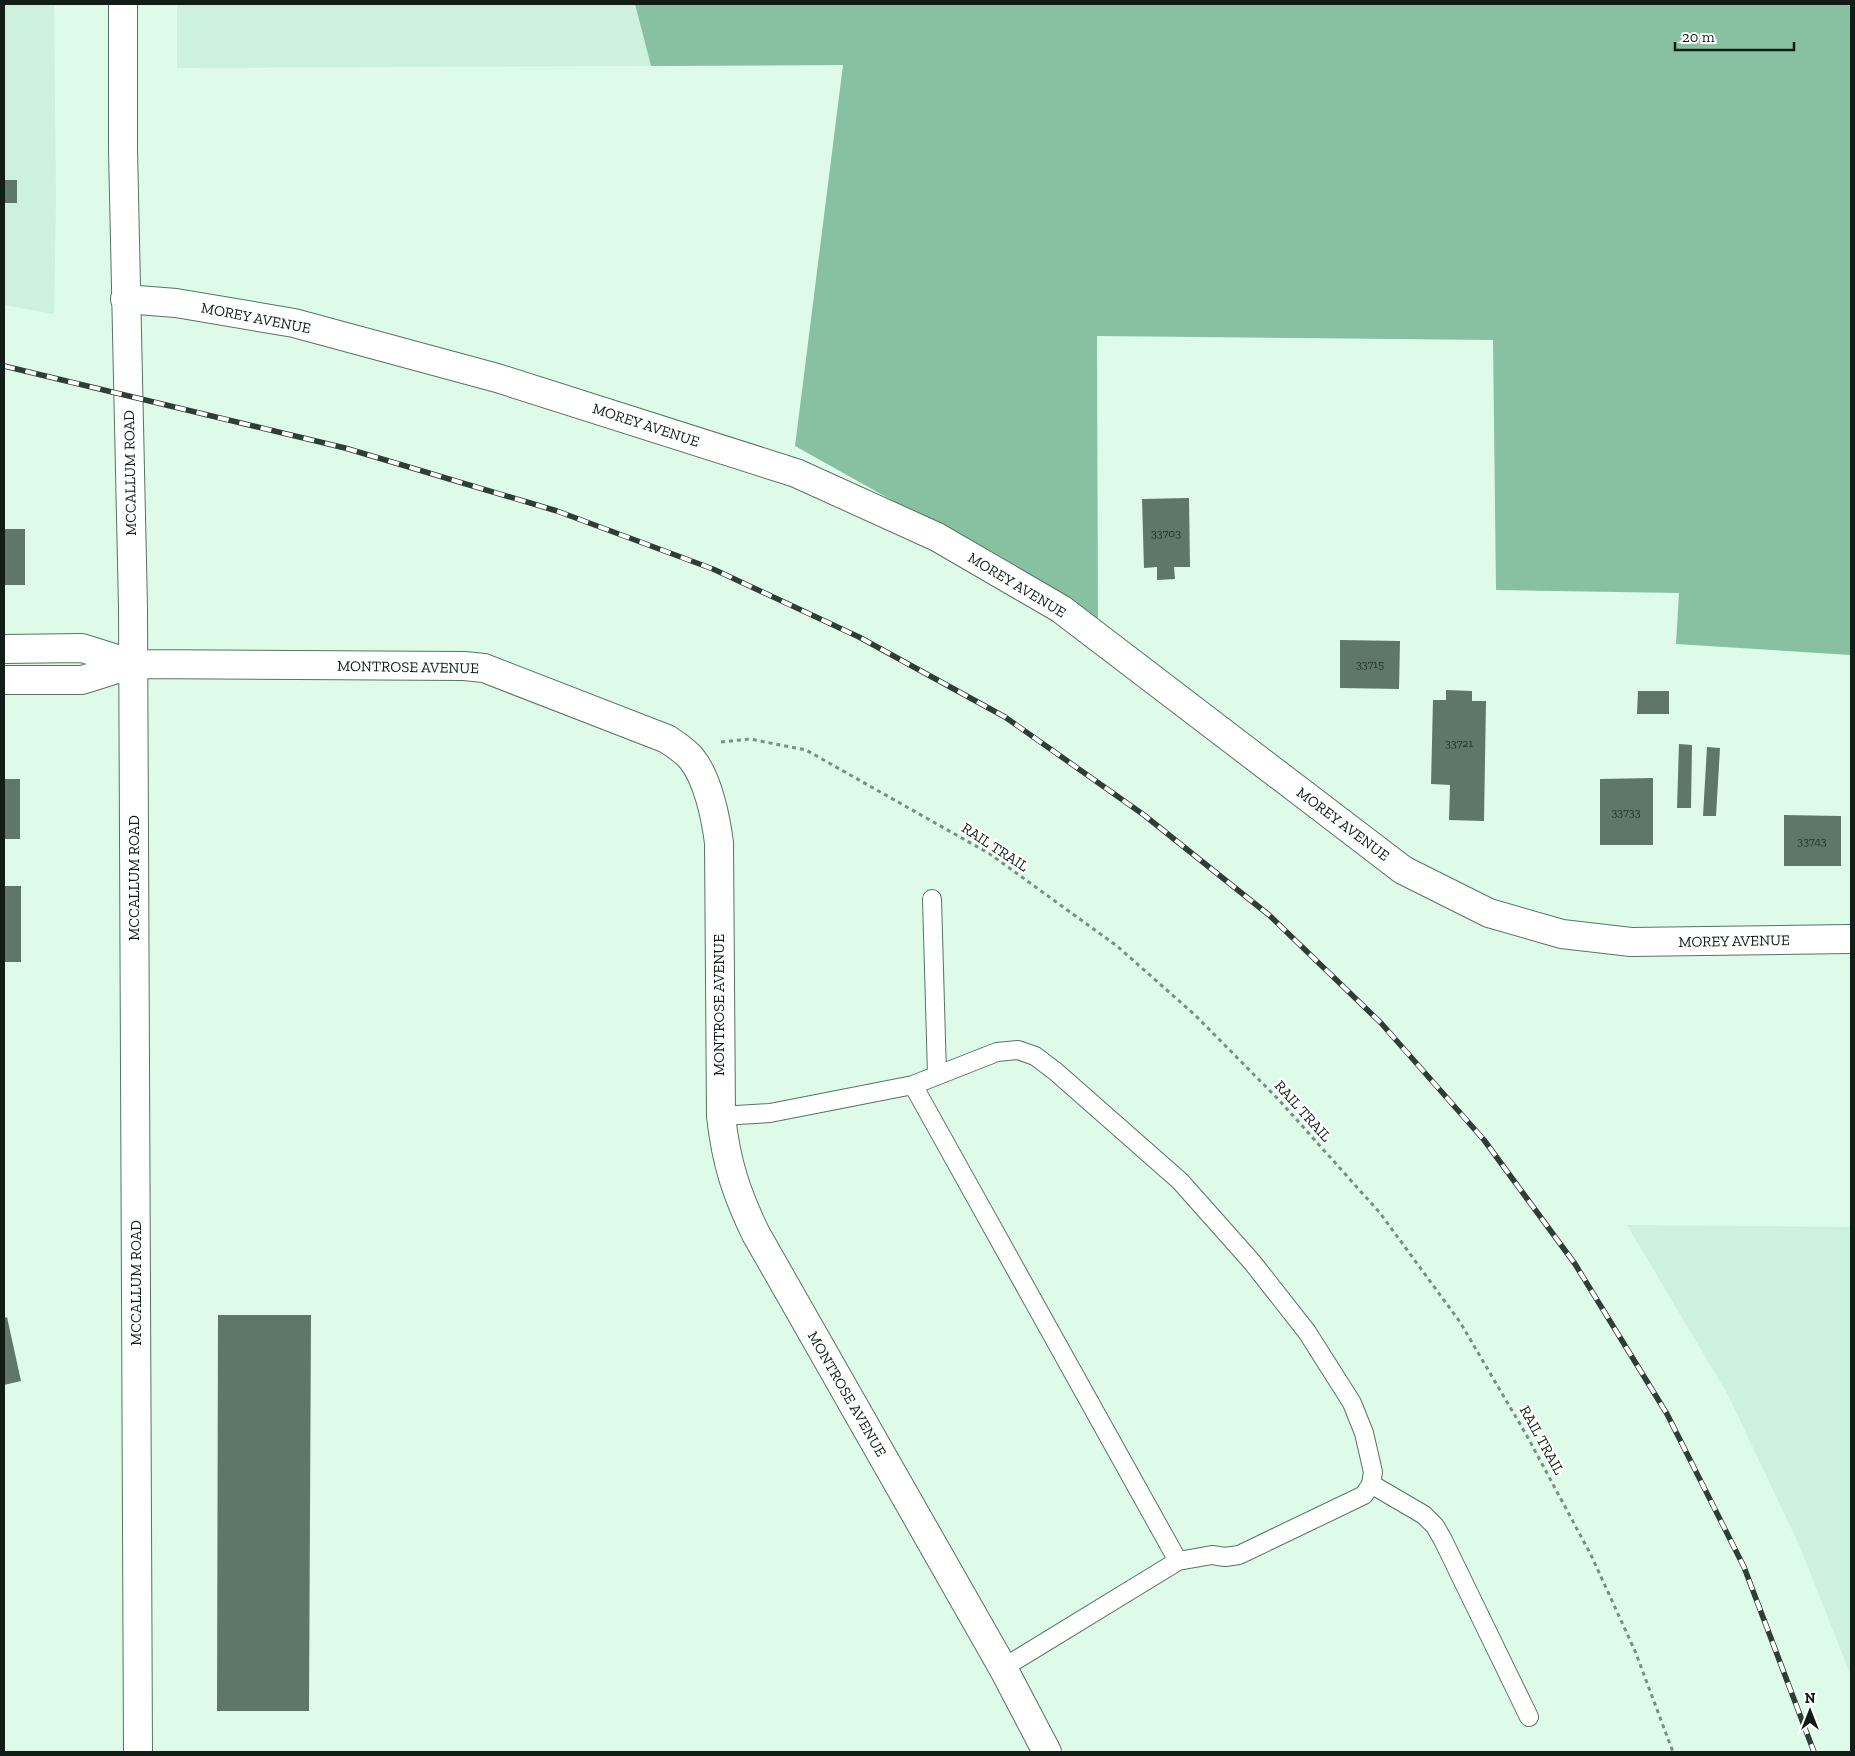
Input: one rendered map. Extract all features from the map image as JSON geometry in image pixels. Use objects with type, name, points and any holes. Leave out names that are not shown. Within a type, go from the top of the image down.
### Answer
[{"type":"street","name":"MCCALLUM ROAD","points":[[123,4],[133,664],[138,1752]]},
{"type":"street","name":"MOREY AVENUE","points":[[126,299],[176,303],[294,323],[497,378],[796,473],[937,537],[1061,609],[1403,870],[1489,912],[1562,934],[1631,942],[1851,939]]},
{"type":"street","points":[[4,649],[82,648],[133,664]]},
{"type":"street","points":[[4,680],[82,680],[133,664]]},
{"type":"street","name":"MONTROSE AVENUE","points":[[133,664],[464,666],[484,668],[667,739],[681,748],[692,760],[700,774],[715,816],[719,843],[721,1116],[724,1146],[730,1172],[756,1234],[1003,1668],[1047,1752]]},
{"type":"lane","points":[[932,899],[937,1075]]},
{"type":"lane","points":[[721,1116],[770,1113],[913,1085],[997,1052],[1018,1050],[1035,1056],[1055,1071],[1180,1181],[1258,1269],[1307,1332],[1352,1402],[1366,1443],[1373,1472],[1371,1484],[1364,1495],[1239,1555],[1225,1557],[1212,1555],[1178,1561],[1003,1668]]},
{"type":"lane","points":[[913,1085],[1178,1561]]},
{"type":"lane","points":[[1371,1484],[1424,1515],[1435,1526],[1444,1540],[1529,1717]]},
{"type":"path","name":"RAIL TRAIL","points":[[681,748],[750,739],[806,750],[990,854],[1117,946],[1195,1015],[1278,1100],[1380,1213],[1460,1322],[1528,1436],[1591,1555],[1635,1652],[1673,1752]]},
{"type":"shaded area","points":[[4,4],[54,4],[56,202],[54,314],[4,305]]},
{"type":"shaded area","points":[[177,4],[635,4],[651,66],[177,68]]},
{"type":"shaded area","points":[[635,4],[1851,4],[1851,655],[1676,644],[1679,593],[1496,590],[1493,340],[1097,336],[1098,626],[938,526],[795,446],[843,65],[651,66]]},
{"type":"shaded area","points":[[1627,1225],[1851,1227],[1851,1676],[1800,1547],[1728,1395]]},
{"type":"building","points":[[4,180],[17,180],[17,203],[4,203]]},
{"type":"building","points":[[1189,498],[1190,567],[1174,567],[1175,579],[1157,580],[1157,567],[1144,568],[1142,499]]},
{"type":"building","points":[[4,529],[25,529],[25,585],[4,585]]},
{"type":"building","points":[[1340,640],[1400,641],[1399,689],[1340,688]]},
{"type":"building","points":[[1446,690],[1472,691],[1472,701],[1486,701],[1484,821],[1449,820],[1450,785],[1431,784],[1433,700],[1446,700]]},
{"type":"building","points":[[1638,691],[1669,691],[1669,714],[1637,714]]},
{"type":"building","points":[[1679,744],[1692,745],[1691,808],[1677,808]]},
{"type":"building","points":[[1707,747],[1720,748],[1716,816],[1703,816]]},
{"type":"building","points":[[1653,778],[1653,845],[1600,845],[1600,779]]},
{"type":"building","points":[[4,779],[20,779],[20,839],[4,839]]},
{"type":"building","points":[[1784,815],[1841,816],[1841,866],[1784,866]]},
{"type":"building","points":[[4,886],[21,886],[21,962],[4,962]]},
{"type":"building","points":[[218,1315],[311,1315],[309,1711],[217,1711]]},
{"type":"building","points":[[7,1317],[21,1381],[4,1385],[4,1318]]},
{"type":"railway","points":[[4,366],[345,448],[557,511],[713,569],[859,637],[1005,717],[1144,815],[1269,915],[1381,1023],[1484,1140],[1575,1264],[1667,1414],[1744,1567],[1814,1752]]}]
